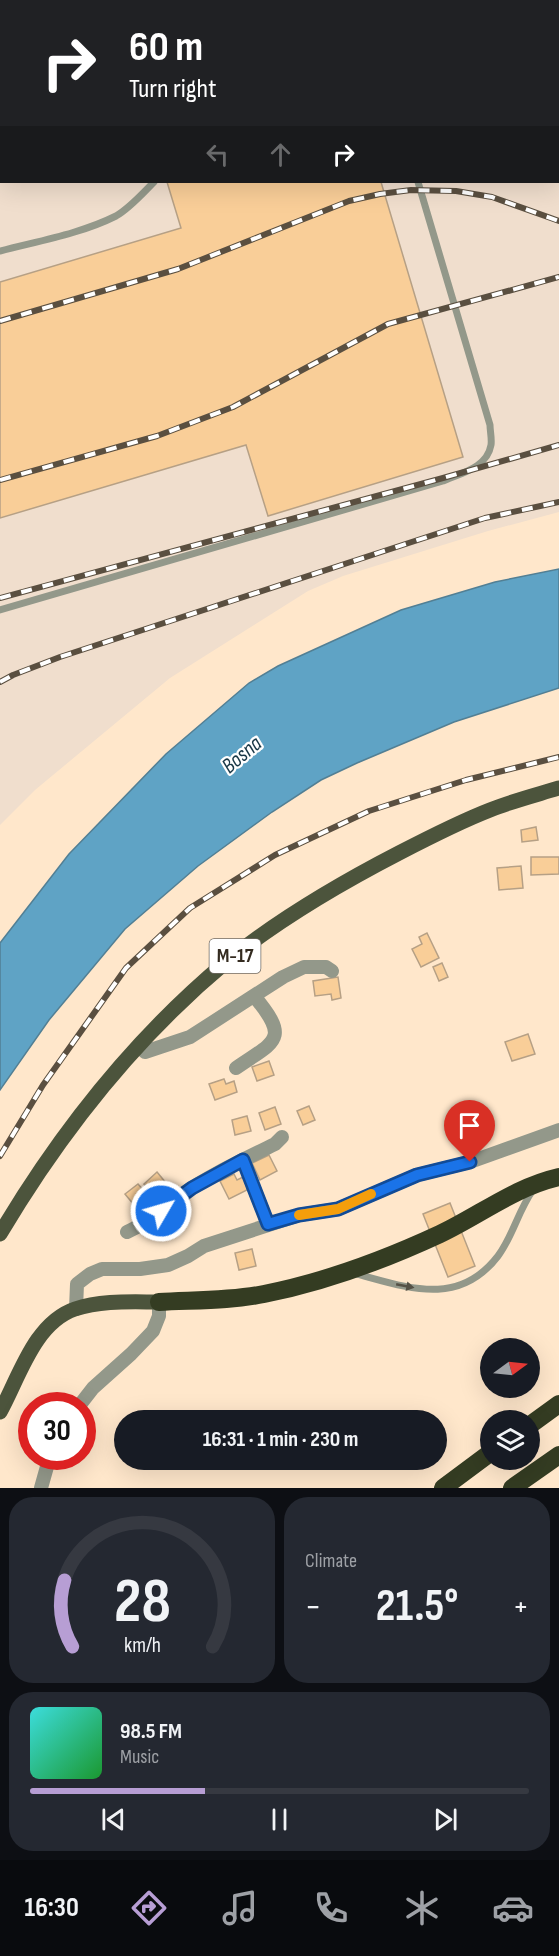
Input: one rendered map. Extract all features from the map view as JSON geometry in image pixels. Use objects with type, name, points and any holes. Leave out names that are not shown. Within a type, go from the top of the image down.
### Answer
[{"type":"highway","points":[[159,1302],[264,1294],[349,1271],[442,1233],[538,1183],[559,1177]]},
{"type":"highway","points":[[540,1418],[559,1404]]},
{"type":"highway","points":[[512,1488],[559,1455]]},
{"type":"highway","points":[[443,1488],[480,1460]]},
{"type":"main road","name":"M-17","points":[[0,1234],[68,1130],[118,1068],[170,1013],[227,962],[287,918],[358,874],[489,810],[559,788]]},
{"type":"main road","points":[[0,1412],[32,1348],[60,1316],[76,1309],[107,1303],[159,1302]]},
{"type":"street","points":[[139,1046],[145,1052],[190,1036],[283,977],[304,967],[326,968],[332,971]]},
{"type":"street","points":[[236,1068],[272,1043],[275,1036],[273,1020],[254,996]]},
{"type":"street","points":[[76,1309],[77,1284],[90,1274],[102,1269],[140,1269],[168,1265],[188,1256],[204,1245],[299,1215],[338,1209],[417,1175],[470,1162],[559,1130]]},
{"type":"street","points":[[128,1232],[150,1220],[179,1196],[275,1144],[282,1137]]},
{"type":"street","points":[[243,1160],[268,1224]]},
{"type":"street","points":[[90,1392],[153,1331],[159,1316],[159,1302]]},
{"type":"street","points":[[41,1488],[46,1470]]},
{"type":"lane","points":[[0,251],[70,232],[117,215],[153,183]]},
{"type":"lane","points":[[0,610],[442,481],[478,466],[485,458],[491,444],[490,425],[418,183]]},
{"type":"lane","points":[[349,1271],[406,1288],[434,1290],[459,1287],[480,1275],[498,1256],[527,1199],[538,1183]]},
{"type":"shaded area","points":[[0,183],[559,183],[559,512],[488,531],[343,576],[308,591],[170,678],[35,790],[0,825]]},
{"type":"water","name":"Bosna","points":[[559,569],[559,688],[454,722],[357,763],[321,780],[272,812],[198,866],[125,929],[49,1020],[0,1090],[0,943],[69,854],[166,754],[249,683],[278,666],[401,610],[495,582]]},
{"type":"building","points":[[167,183],[381,183],[463,457],[268,516],[246,445],[0,518],[0,282],[181,228]]},
{"type":"building","points":[[536,827],[538,840],[522,842],[521,830]]},
{"type":"building","points":[[531,857],[559,857],[559,874],[531,875]]},
{"type":"building","points":[[521,866],[523,888],[499,890],[497,868]]},
{"type":"building","points":[[427,933],[439,958],[421,967],[412,949],[422,944],[419,937]]},
{"type":"building","points":[[442,963],[448,977],[439,981],[433,967]]},
{"type":"building","points":[[338,977],[341,998],[332,1000],[331,994],[315,996],[313,981]]},
{"type":"building","points":[[528,1034],[535,1054],[512,1061],[505,1042]]},
{"type":"building","points":[[269,1061],[274,1075],[257,1081],[252,1067]]},
{"type":"building","points":[[224,1079],[226,1084],[234,1081],[237,1092],[215,1100],[209,1084]]},
{"type":"building","points":[[309,1106],[315,1120],[303,1125],[297,1111]]},
{"type":"building","points":[[275,1107],[281,1124],[265,1130],[259,1113]]},
{"type":"building","points":[[247,1116],[251,1131],[235,1135],[232,1120]]},
{"type":"building","points":[[269,1155],[277,1171],[260,1180],[252,1163]]},
{"type":"building","points":[[157,1172],[166,1183],[153,1194],[144,1184]]},
{"type":"building","points":[[234,1174],[237,1180],[243,1177],[249,1189],[229,1199],[220,1181]]},
{"type":"building","points":[[169,1183],[176,1191],[168,1198],[160,1189]]},
{"type":"building","points":[[138,1184],[152,1200],[139,1211],[125,1194]]},
{"type":"building","points":[[450,1203],[475,1266],[448,1277],[423,1214]]},
{"type":"building","points":[[252,1249],[256,1266],[239,1270],[235,1253]]},
{"type":"railway","points":[[0,321],[178,269],[349,201],[380,194],[411,190],[456,191],[492,197],[559,221]]},
{"type":"railway","points":[[0,480],[157,436],[233,407],[388,324],[559,277]]},
{"type":"railway","points":[[0,598],[559,445]]},
{"type":"railway","points":[[0,682],[60,657],[485,518],[559,502]]},
{"type":"railway","points":[[0,1156],[43,1085],[126,968],[190,908],[275,855],[369,811],[466,780],[559,757]]},
{"type":"slow traffic","points":[[299,1215],[338,1209],[371,1194]]},
{"type":"route","points":[[161,1211],[179,1196],[243,1160],[268,1224],[299,1215],[338,1209],[417,1175],[470,1162]]}]
